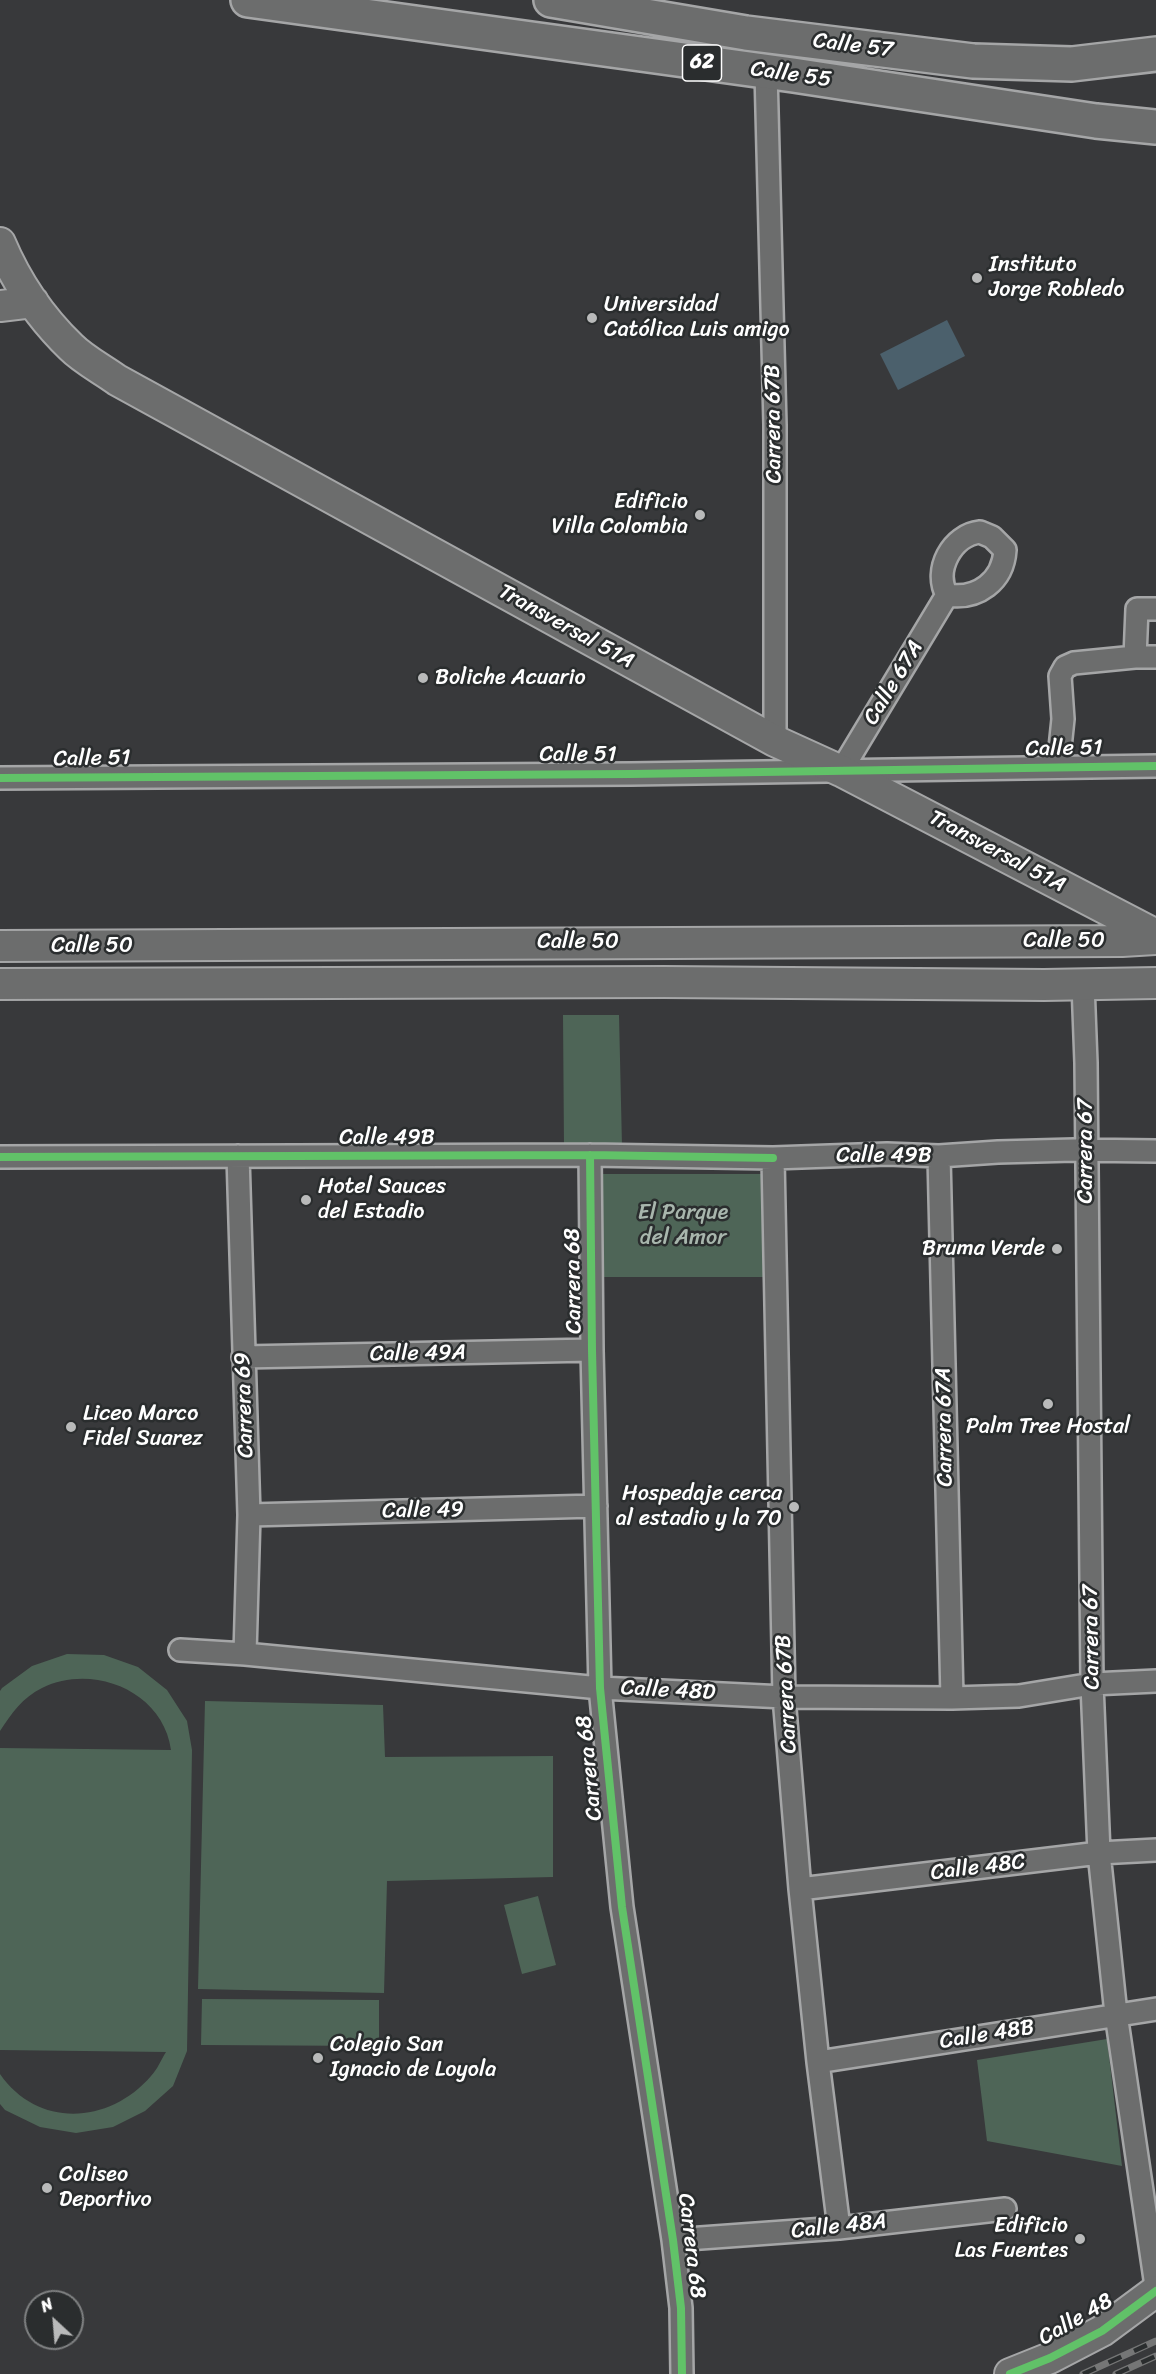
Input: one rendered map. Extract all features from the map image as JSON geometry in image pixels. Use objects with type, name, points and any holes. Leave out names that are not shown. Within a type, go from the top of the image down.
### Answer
[{"type":"highway","name":"Calle 55","points":[[248,0],[536,39],[1096,121],[1156,127]]},
{"type":"highway","points":[[536,39],[546,0]]},
{"type":"highway","name":"Calle 57","points":[[551,0],[746,33],[973,61],[1072,64],[1156,54]]},
{"type":"main road","points":[[0,243],[8,263],[33,302],[0,306]]},
{"type":"main road","name":"Transversal 51A","points":[[0,285],[11,293],[33,302],[72,349],[117,380],[775,741],[841,771],[1156,937]]},
{"type":"main road","name":"Calle 50","points":[[0,946],[1122,940],[1156,937]]},
{"type":"main road","points":[[1083,984],[1092,963],[1122,940]]},
{"type":"main road","name":"Calle 50","points":[[0,984],[1156,983]]},
{"type":"main road","name":"Calle 48","points":[[1010,2374],[1050,2358],[1102,2331],[1156,2291]]},
{"type":"street","name":"Carrera 67B","points":[[766,72],[775,425],[775,741]]},
{"type":"street","name":"Calle 67A","points":[[841,771],[947,595]]},
{"type":"street","points":[[1135,657],[1137,609],[1156,609]]},
{"type":"street","points":[[1058,767],[1063,719],[1060,676],[1065,667],[1074,663],[1156,657]]},
{"type":"street","name":"Calle 51","points":[[0,778],[1156,766]]},
{"type":"street","name":"Carrera 67","points":[[1083,984],[1086,1063],[1085,1151],[1092,1684],[1099,1853],[1116,2014],[1156,2286]]},
{"type":"street","name":"Calle 49B","points":[[0,1157],[590,1155],[774,1158],[887,1154],[939,1156],[998,1152],[1156,1151]]},
{"type":"street","name":"Carrera 68","points":[[590,1155],[600,1688],[622,1907],[673,2240],[681,2308],[682,2374]]},
{"type":"street","name":"Carrera 69","points":[[238,1156],[249,1515],[245,1654]]},
{"type":"street","name":"Carrera 67A","points":[[939,1156],[952,1698]]},
{"type":"street","name":"Carrera 67B","points":[[774,1158],[784,1697],[800,1889],[818,2062],[839,2228]]},
{"type":"street","name":"Calle 49A","points":[[243,1357],[592,1350]]},
{"type":"street","name":"Calle 49","points":[[249,1515],[596,1506]]},
{"type":"street","name":"Calle 48D","points":[[180,1650],[245,1654],[600,1688],[784,1697],[1018,1696],[1092,1684],[1156,1682]]},
{"type":"street","name":"Calle 48C","points":[[800,1889],[1099,1853],[1156,1850]]},
{"type":"street","name":"Calle 48B","points":[[818,2062],[1156,2009]]},
{"type":"street","name":"Calle 48A","points":[[673,2240],[839,2228],[1005,2209]]},
{"type":"green space","points":[[563,1015],[619,1015],[622,1146],[564,1147]]},
{"type":"green space","name":"El Parque del Amor","points":[[599,1174],[767,1174],[767,1277],[600,1277]]},
{"type":"green space","points":[[67,1654],[104,1655],[138,1667],[167,1690],[187,1721],[192,1750],[187,2051],[173,2086],[145,2111],[113,2127],[76,2133],[40,2127],[5,2110],[0,2104],[0,2074],[16,2092],[34,2104],[54,2111],[74,2114],[95,2111],[115,2104],[134,2092],[153,2074],[166,2052],[0,2050],[0,1748],[171,1750],[165,1729],[155,1712],[140,1698],[123,1688],[103,1681],[83,1679],[62,1681],[42,1688],[23,1701],[0,1731],[0,1691],[2,1688],[32,1666]]},
{"type":"green space","points":[[205,1701],[383,1705],[385,1757],[553,1756],[553,1877],[387,1881],[384,1993],[198,1989]]},
{"type":"green space","points":[[538,1896],[556,1965],[522,1974],[504,1905]]},
{"type":"green space","points":[[202,1999],[379,2000],[379,2046],[201,2045]]},
{"type":"green space","points":[[1107,2039],[1122,2166],[987,2141],[977,2060]]},
{"type":"water","points":[[947,320],[965,356],[898,390],[880,354]]},
{"type":"railway","points":[[1083,2374],[1156,2341]]},
{"type":"railway","points":[[1116,2374],[1156,2356]]},
{"type":"cycle path","points":[[0,778],[631,774],[1156,766]]},
{"type":"cycle path","points":[[590,1155],[600,1688],[622,1907],[673,2240],[681,2308],[682,2374]]},
{"type":"cycle path","points":[[0,1157],[590,1155],[773,1158]]},
{"type":"cycle path","points":[[1010,2374],[1050,2358],[1102,2331],[1156,2291]]},
{"type":"place","name":"Instituto Jorge Robledo","points":[[977,278]]},
{"type":"place","name":"Universidad Católica Luis amigo","points":[[592,318]]},
{"type":"place","name":"Edificio Villa Colombia","points":[[700,515]]},
{"type":"place","name":"Boliche Acuario","points":[[423,678]]},
{"type":"place","name":"Hotel Sauces del Estadio","points":[[306,1200]]},
{"type":"place","name":"Bruma Verde","points":[[1057,1249]]},
{"type":"place","name":"Palm Tree Hostal","points":[[1048,1404]]},
{"type":"place","name":"Liceo Marco Fidel Suarez","points":[[71,1427]]},
{"type":"place","name":"Hospedaje cerca al estadio y la 70","points":[[794,1507]]},
{"type":"place","name":"Colegio San Ignacio de Loyola","points":[[318,2058]]},
{"type":"place","name":"Coliseo Deportivo","points":[[47,2188]]},
{"type":"place","name":"Edificio Las Fuentes","points":[[1080,2239]]}]
